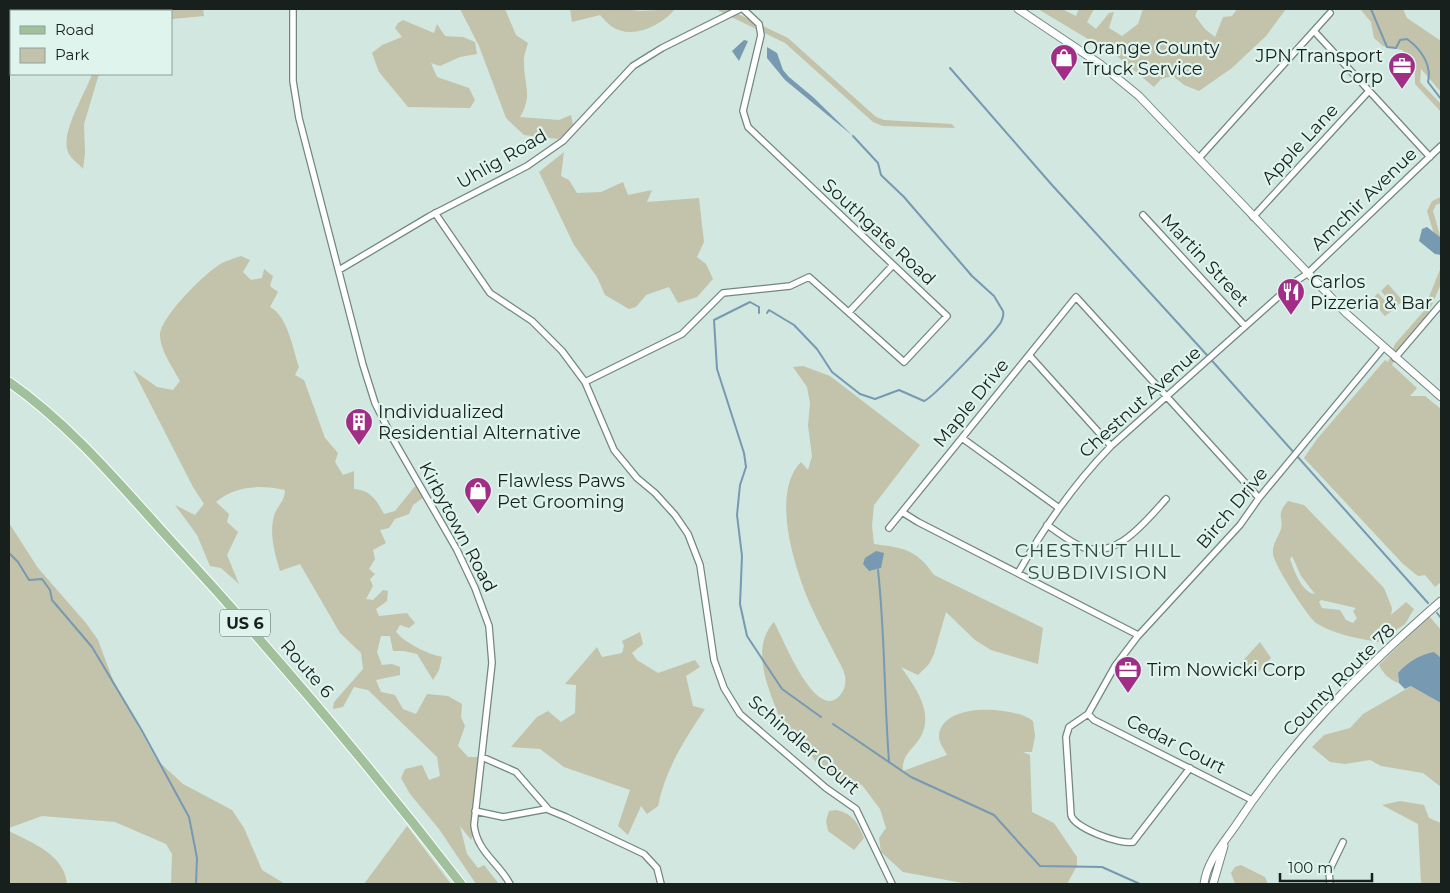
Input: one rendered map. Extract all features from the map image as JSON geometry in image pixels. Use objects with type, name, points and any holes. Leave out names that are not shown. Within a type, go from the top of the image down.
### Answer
[{"type":"main road","name":"Route 6","points":[[9,382],[47,410],[71,432],[187,558],[332,722],[461,884]]},
{"type":"street","name":"Kirbytown Road","points":[[293,9],[293,80],[299,118],[363,366],[377,408],[457,550],[478,594],[488,626],[492,663],[474,825],[477,842],[510,884]]},
{"type":"street","name":"Uhlig Road","points":[[339,270],[435,213],[527,166],[554,148],[584,120],[633,66],[662,48],[741,9]]},
{"type":"street","name":"Southgate Road","points":[[585,382],[682,334],[723,293],[790,286],[810,277],[904,362],[947,316],[748,128],[743,111],[761,35],[760,24],[741,9]]},
{"type":"street","points":[[1018,9],[1121,81],[1172,129],[1307,274],[1384,348],[1441,397]]},
{"type":"street","points":[[1199,158],[1330,13]]},
{"type":"street","points":[[1314,31],[1430,157]]},
{"type":"street","name":"Apple Lane","points":[[1252,217],[1369,91]]},
{"type":"street","name":"Amchir Avenue","points":[[1307,274],[1441,146]]},
{"type":"street","name":"Schindler Court","points":[[435,213],[490,293],[532,321],[548,335],[585,382],[614,450],[637,478],[675,514],[688,534],[700,565],[714,660],[724,688],[740,714],[826,788],[856,809],[892,884]]},
{"type":"street","name":"Martin Street","points":[[1143,215],[1245,326]]},
{"type":"street","points":[[849,312],[893,265]]},
{"type":"street","name":"Chestnut Avenue","points":[[1018,573],[1059,508],[1088,470],[1110,446],[1168,397],[1296,281],[1307,274]]},
{"type":"street","name":"Maple Drive","points":[[889,528],[1076,297],[1168,397]]},
{"type":"street","points":[[1395,358],[1441,304]]},
{"type":"street","name":"Birch Drive","points":[[1088,714],[1115,666],[1138,635],[1240,525],[1259,498],[1384,348]]},
{"type":"street","points":[[1029,355],[1110,446]]},
{"type":"street","points":[[1168,397],[1259,498]]},
{"type":"street","points":[[962,438],[1059,508]]},
{"type":"street","points":[[1047,526],[1081,546],[1106,550],[1116,546],[1148,519],[1166,499]]},
{"type":"street","points":[[902,512],[1138,635]]},
{"type":"street","name":"County Route 78","points":[[1204,884],[1208,866],[1229,834],[1252,800],[1308,728],[1339,696],[1441,601]]},
{"type":"street","points":[[1088,714],[1069,727],[1066,737],[1071,815],[1076,824],[1123,843],[1133,842],[1190,768]]},
{"type":"street","name":"Cedar Court","points":[[1088,714],[1094,720],[1252,800]]},
{"type":"street","points":[[482,758],[498,762],[516,772],[529,785],[546,809],[644,854],[657,868],[661,884]]},
{"type":"street","points":[[475,811],[503,817],[546,809]]},
{"type":"street","name":"County Route 78","points":[[1212,884],[1229,834]]},
{"type":"street","points":[[1330,884],[1329,871],[1343,842]]},
{"type":"green space","points":[[203,9],[204,16],[172,19],[172,10],[74,10]]},
{"type":"green space","points":[[460,9],[505,9],[516,35],[528,43],[524,61],[527,96],[524,110],[520,117],[559,120],[571,115],[574,129],[558,139],[524,135],[506,118],[479,46]]},
{"type":"green space","points":[[570,9],[624,9],[640,11],[675,9],[655,25],[646,29],[628,32],[611,26],[600,15],[572,22]]},
{"type":"green space","points":[[715,9],[728,9],[788,38],[876,117],[884,120],[952,124],[955,128],[883,126],[873,122],[785,43]]},
{"type":"green space","points":[[1038,9],[1062,9],[1076,16],[1079,9],[1094,9],[1087,22],[1096,29],[1109,13],[1114,12],[1109,28],[1122,36],[1138,24],[1143,9],[1198,9],[1195,16],[1205,29],[1215,37],[1223,17],[1232,16],[1237,9],[1286,9],[1266,36],[1232,68],[1199,91],[1184,85],[1173,76],[1161,79],[1154,87],[1118,57]]},
{"type":"green space","points":[[1360,9],[1403,9],[1407,18],[1441,41],[1441,92],[1421,69],[1420,82],[1441,104],[1441,112],[1415,84],[1415,63],[1402,50],[1383,46],[1374,38],[1371,22]]},
{"type":"green space","points":[[403,20],[434,33],[437,24],[445,36],[463,37],[475,42],[477,54],[460,57],[440,66],[431,63],[437,77],[469,88],[475,100],[470,108],[408,107],[379,72],[372,53],[382,45],[402,37],[395,28]]},
{"type":"green space","points":[[92,75],[99,75],[84,124],[85,154],[83,169],[69,154],[66,144],[70,124]]},
{"type":"green space","points":[[564,152],[561,176],[569,180],[577,193],[601,192],[623,182],[628,195],[652,190],[647,202],[699,198],[704,242],[697,257],[706,264],[713,279],[697,297],[678,303],[669,287],[646,295],[636,307],[629,309],[605,295],[597,277],[574,245],[539,172]]},
{"type":"green space","points":[[1441,197],[1441,203],[1436,205],[1433,211],[1441,239],[1437,244],[1427,211],[1432,201]]},
{"type":"green space","points":[[241,256],[250,260],[243,272],[251,280],[262,278],[264,269],[273,276],[270,286],[278,292],[270,307],[276,311],[286,325],[299,367],[295,375],[304,380],[325,438],[338,453],[335,462],[343,475],[354,471],[354,489],[369,494],[384,514],[395,511],[416,485],[424,497],[413,505],[409,514],[395,519],[389,528],[380,530],[386,543],[373,550],[375,559],[369,569],[375,574],[370,579],[373,586],[366,599],[373,600],[383,590],[388,591],[387,601],[376,609],[379,616],[407,613],[415,623],[409,628],[400,625],[396,632],[417,648],[442,657],[439,670],[433,680],[417,654],[393,651],[390,636],[381,636],[377,652],[382,665],[392,664],[400,667],[400,675],[376,680],[381,692],[395,695],[403,709],[416,714],[427,694],[448,696],[462,704],[461,717],[465,726],[458,746],[468,757],[480,757],[476,798],[473,804],[477,822],[471,840],[460,826],[467,854],[478,868],[484,865],[499,884],[476,884],[439,829],[410,794],[401,778],[405,769],[422,765],[429,780],[440,776],[437,757],[368,690],[354,687],[343,707],[333,709],[334,702],[363,669],[361,653],[340,633],[300,564],[280,571],[272,530],[274,516],[284,497],[285,490],[267,487],[240,489],[216,502],[229,514],[227,522],[238,532],[227,555],[239,584],[221,568],[210,566],[197,535],[175,505],[195,515],[204,504],[193,487],[133,370],[157,387],[173,390],[180,381],[162,347],[160,335],[162,327],[185,295],[206,275],[222,263]]},
{"type":"green space","points":[[1441,267],[1441,284],[1428,314],[1400,347],[1392,365],[1417,388],[1410,396],[1425,396],[1441,409],[1441,582],[1435,587],[1425,575],[1418,576],[1403,564],[1304,458],[1317,439],[1385,360],[1388,362],[1395,344],[1423,312]]},
{"type":"green space","points":[[1388,284],[1403,301],[1395,307],[1381,291]]},
{"type":"green space","points":[[1378,293],[1393,310],[1385,316],[1371,300]]},
{"type":"green space","points":[[803,366],[830,376],[920,445],[874,505],[872,526],[874,544],[908,551],[921,560],[934,575],[1043,628],[1038,664],[991,650],[975,640],[946,612],[934,654],[929,664],[918,675],[901,667],[917,692],[924,710],[925,719],[924,729],[920,738],[904,761],[903,771],[947,755],[939,739],[942,725],[951,717],[964,712],[995,710],[1011,712],[1033,721],[1035,736],[1032,752],[1023,752],[1030,755],[1032,812],[1054,823],[1077,857],[1077,866],[1067,884],[968,884],[903,872],[881,852],[879,838],[886,828],[880,809],[862,785],[840,781],[818,765],[806,748],[778,720],[779,716],[766,681],[762,656],[767,632],[774,622],[802,676],[822,698],[832,701],[841,694],[845,683],[843,669],[816,618],[804,589],[792,552],[788,532],[787,492],[792,476],[801,462],[808,470],[812,456],[808,425],[810,403],[807,387],[793,367]]},
{"type":"green space","points":[[1288,501],[1304,505],[1384,588],[1392,608],[1391,615],[1406,602],[1414,609],[1405,624],[1379,642],[1338,633],[1316,623],[1292,590],[1273,554],[1274,544],[1282,525],[1281,513]],"holes":[[[1292,556],[1301,576],[1315,594],[1310,593],[1302,585],[1290,559]],[[1321,600],[1356,608],[1353,611],[1357,618],[1353,623],[1346,620],[1340,610],[1322,608],[1319,602]]]},
{"type":"green space","points":[[9,523],[38,568],[86,623],[98,640],[113,680],[156,759],[183,784],[232,810],[244,828],[262,870],[285,884],[171,884],[172,854],[166,844],[115,822],[42,816],[9,828]]},
{"type":"green space","points":[[1429,616],[1441,630],[1441,658],[1398,673],[1399,683],[1392,680],[1379,665]]},
{"type":"green space","points":[[640,632],[643,644],[632,653],[637,660],[658,673],[695,660],[700,667],[686,676],[693,706],[705,709],[683,743],[671,767],[665,780],[658,806],[647,814],[641,806],[628,835],[618,826],[630,790],[564,767],[540,749],[511,747],[537,717],[548,711],[561,722],[575,713],[576,685],[565,684],[597,647],[602,657],[622,653],[624,646],[622,641]]},
{"type":"green space","points":[[1260,642],[1271,658],[1255,676],[1237,667]]},
{"type":"green space","points":[[1415,684],[1441,684],[1441,787],[1423,773],[1381,766],[1370,760],[1345,764],[1330,762],[1312,747],[1324,735],[1350,728],[1363,714]]},
{"type":"green space","points":[[1400,801],[1424,805],[1429,818],[1441,823],[1441,884],[1421,884],[1418,824],[1382,805]]},
{"type":"green space","points":[[836,810],[850,816],[857,823],[862,833],[864,838],[854,850],[828,831],[826,821],[829,811]]},
{"type":"green space","points":[[407,826],[451,884],[364,884]]},
{"type":"green space","points":[[9,831],[37,845],[53,857],[65,874],[67,884],[9,884]]},
{"type":"green space","points":[[1241,865],[1265,877],[1268,884],[1235,884],[1231,873],[1235,867]]},
{"type":"water","points":[[744,40],[748,41],[739,61],[732,51]]},
{"type":"water","points":[[767,47],[777,53],[783,70],[789,77],[813,97],[853,136],[785,80],[767,58]]},
{"type":"water","points":[[1427,227],[1441,238],[1441,255],[1435,254],[1419,241],[1422,229]]},
{"type":"water","points":[[876,551],[884,553],[881,568],[869,571],[863,564],[865,558]]},
{"type":"water","points":[[1434,652],[1441,658],[1441,703],[1411,686],[1405,689],[1399,683],[1398,673],[1419,657]]},
{"type":"waterway","points":[[1371,9],[1387,47],[1396,48],[1400,40],[1407,39],[1421,53],[1427,64],[1428,82],[1441,99]]},
{"type":"waterway","points":[[950,68],[1052,185],[1428,603]]},
{"type":"waterway","points":[[767,313],[769,310],[794,325],[817,349],[832,372],[860,394],[875,399],[899,390],[924,401],[964,364],[1001,322],[1003,311],[994,296],[972,276],[904,197],[881,175],[878,163],[853,136]]},
{"type":"waterway","points":[[759,313],[759,307],[750,302],[714,320],[717,369],[744,453],[746,467],[740,485],[737,515],[742,556],[740,604],[747,636],[782,689],[821,717]]},
{"type":"waterway","points":[[9,553],[18,562],[29,580],[42,579],[50,590],[52,600],[92,647],[141,729],[189,817],[197,858],[196,884]]},
{"type":"waterway","points":[[878,570],[889,761]]},
{"type":"waterway","points":[[1437,613],[1441,618]]},
{"type":"waterway","points":[[833,724],[911,777],[994,815],[1040,866],[1102,867],[1140,884]]},
{"type":"place","name":"Orange County Truck Service","points":[[1064,82]]},
{"type":"place","name":"JPN Transport Corp","points":[[1402,90]]},
{"type":"place","name":"Carlos Pizzeria & Bar","points":[[1291,316]]},
{"type":"place","name":"Individualized Residential Alternative","points":[[359,446]]},
{"type":"place","name":"Flawless Paws Pet Grooming","points":[[478,515]]},
{"type":"place","name":"Tim Nowicki Corp","points":[[1128,694]]},
{"type":"district","name":"CHESTNUT HILL SUBDIVISION","points":[[1098,561]]}]
